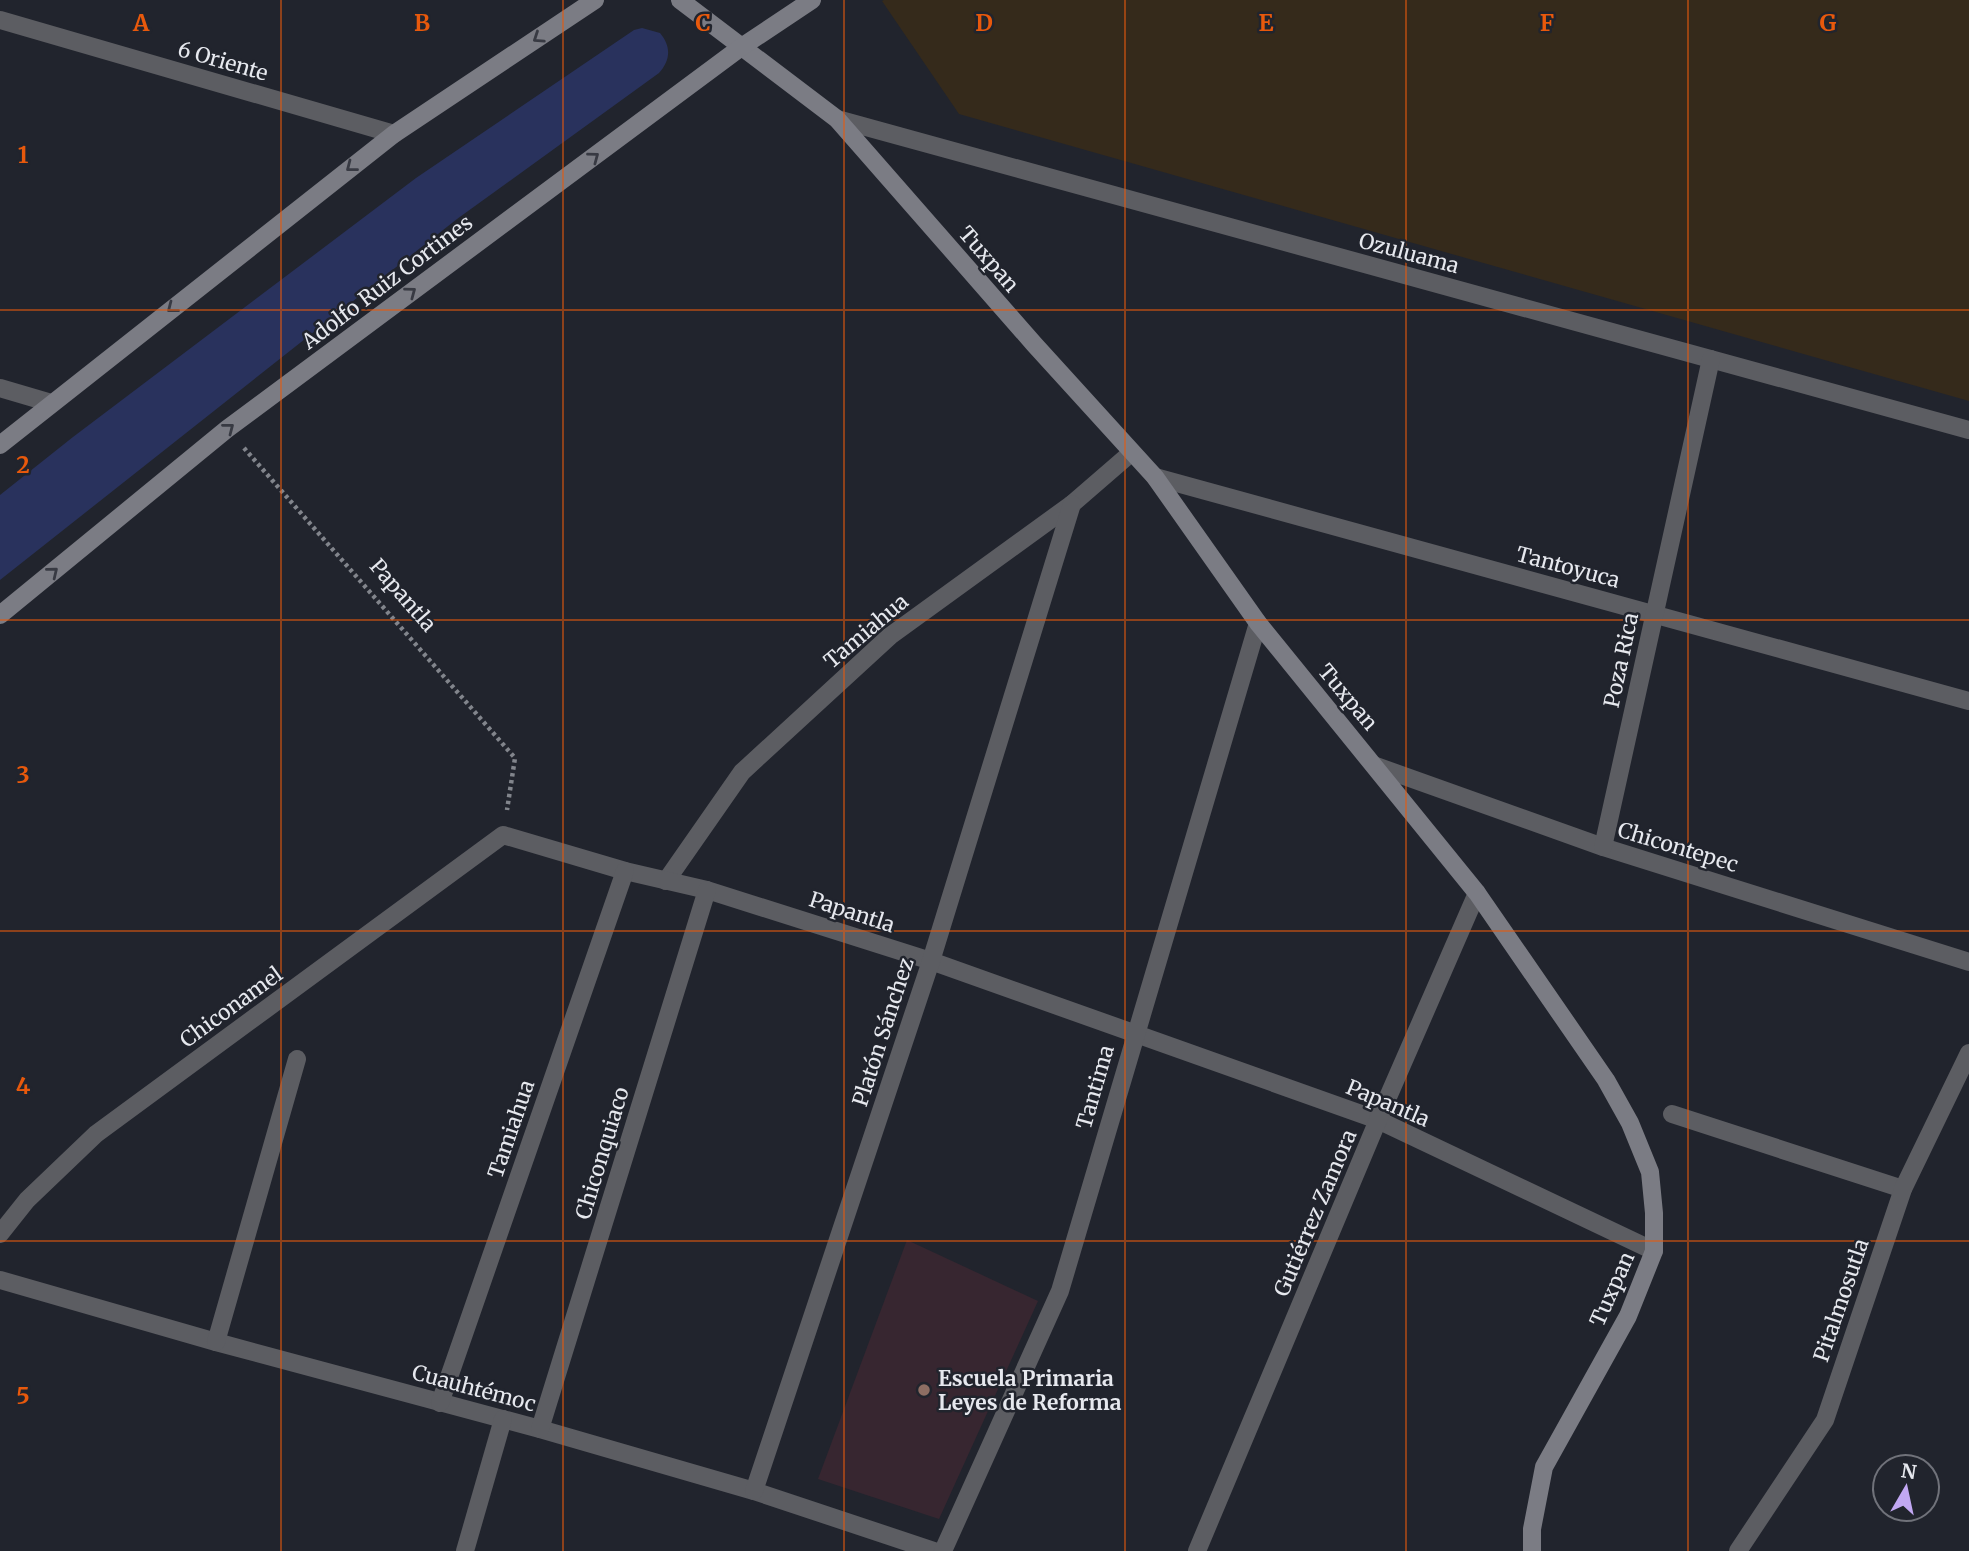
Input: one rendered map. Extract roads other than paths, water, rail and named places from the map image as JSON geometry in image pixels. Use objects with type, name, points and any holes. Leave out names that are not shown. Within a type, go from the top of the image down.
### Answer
[{"type":"main road","points":[[0,445],[394,134],[595,0]]},
{"type":"main road","name":"Tuxpan","points":[[680,0],[837,119],[1155,477],[1258,623],[1477,893],[1606,1080],[1630,1123],[1650,1172],[1654,1251],[1628,1316],[1544,1467],[1532,1529],[1532,1551]]},
{"type":"main road","name":"Adolfo Ruiz Cortines","points":[[0,615],[228,429],[740,48],[812,0]]},
{"type":"street","name":"6 Oriente","points":[[0,20],[394,134]]},
{"type":"street","name":"Ozuluama","points":[[837,119],[1969,430]]},
{"type":"street","name":"Poza Rica","points":[[1603,847],[1711,359]]},
{"type":"street","points":[[0,388],[51,403]]},
{"type":"street","name":"Tamiahua","points":[[666,880],[742,772],[890,636],[1072,504],[1131,453]]},
{"type":"street","name":"Tantoyuca","points":[[1155,477],[1969,701]]},
{"type":"street","name":"Platón Sánchez","points":[[754,1491],[930,961],[1072,504]]},
{"type":"street","name":"Tantima","points":[[943,1551],[1060,1291],[1258,623]]},
{"type":"street","name":"Chicontepec","points":[[1376,766],[1603,847],[1969,962]]},
{"type":"street","name":"Papantla","points":[[503,835],[625,871],[707,890],[930,961],[1378,1121],[1654,1251]]},
{"type":"street","name":"Chiconamel","points":[[0,1234],[27,1200],[96,1134],[503,835]]},
{"type":"street","name":"Tamiahua","points":[[440,1403],[625,871]]},
{"type":"street","name":"Chiconquiaco","points":[[540,1429],[707,890]]},
{"type":"street","name":"Gutiérrez Zamora","points":[[1198,1551],[1378,1121],[1477,893]]},
{"type":"street","name":"Pitalmosutla","points":[[1738,1551],[1825,1420],[1903,1189],[1969,1053]]},
{"type":"street","points":[[216,1342],[297,1059]]},
{"type":"street","points":[[1672,1114],[1903,1189]]},
{"type":"street","name":"Cuauhtémoc","points":[[0,1280],[754,1491],[934,1551]]},
{"type":"street","points":[[465,1551],[503,1419]]},
{"type":"place","name":"Escuela Primaria Leyes de Reforma","points":[[924,1390]]}]
